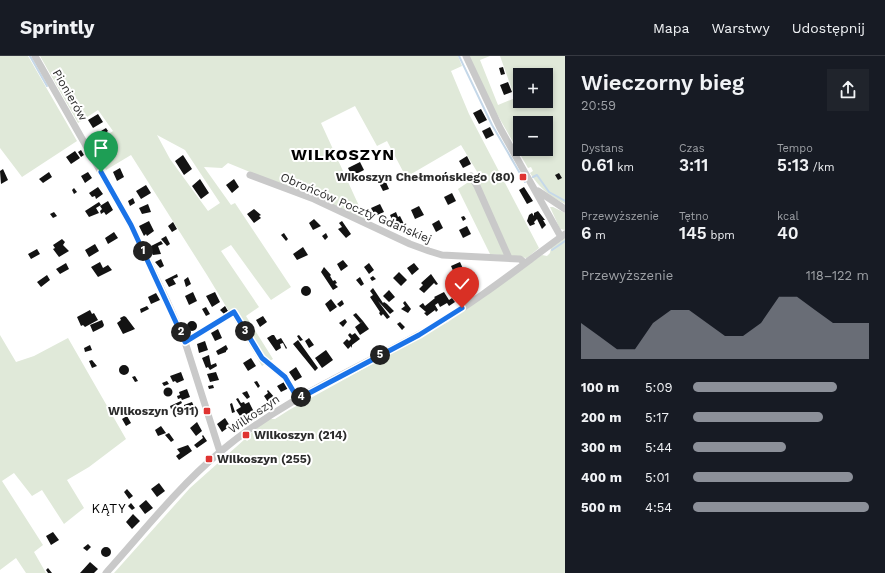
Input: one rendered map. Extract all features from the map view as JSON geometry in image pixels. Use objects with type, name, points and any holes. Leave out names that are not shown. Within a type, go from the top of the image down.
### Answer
[{"type":"street","name":"Pionierów","points":[[36,56],[131,225],[185,342],[220,452]]},
{"type":"street","points":[[466,56],[487,104],[563,236]]},
{"type":"street","name":"Obrońców Poczty Gdańskiej","points":[[250,175],[314,199],[410,244],[429,251],[442,255],[520,259],[525,263]]},
{"type":"street","points":[[471,176],[480,191],[509,258]]},
{"type":"street","points":[[532,184],[543,196],[565,209]]},
{"type":"street","name":"Wilkoszyn","points":[[106,573],[179,492],[220,452],[252,427],[298,399],[435,326],[563,236]]},
{"type":"street","points":[[185,342],[234,312],[262,358],[285,377],[298,399]]},
{"type":"green space","points":[[0,56],[28,56],[77,141],[22,177],[0,148]]},
{"type":"green space","points":[[40,56],[458,56],[462,66],[451,71],[469,114],[539,248],[527,258],[490,254],[458,189],[479,175],[461,145],[406,177],[387,141],[377,146],[355,106],[321,123],[365,219],[228,163],[222,168],[204,167],[231,205],[235,203],[291,287],[271,300],[231,245],[221,251],[259,307],[246,316],[273,359],[262,366],[207,275],[131,155],[106,170],[92,146],[113,131],[98,110],[78,123]],"holes":[[[157,135],[185,150],[220,203],[208,211],[170,159]]]},
{"type":"green space","points":[[469,56],[490,56],[480,60],[498,105],[513,99],[513,108],[553,108],[553,68],[513,68],[513,92],[500,56],[565,56],[565,204],[554,198],[537,183],[530,173],[533,171],[531,167],[528,168],[521,156],[553,156],[553,116],[513,116],[513,142],[493,107]]},
{"type":"green space","points":[[550,207],[565,213],[565,230],[560,229]]},
{"type":"green space","points":[[565,238],[565,573],[114,573],[190,488],[245,439],[247,441],[251,438],[250,434],[268,419],[275,419],[448,322],[542,255],[547,256],[550,253],[551,248]]},
{"type":"green space","points":[[0,335],[16,362],[34,356],[68,338],[126,439],[89,467],[67,480],[84,508],[64,524],[42,490],[32,496],[14,473],[2,481],[43,545],[34,552],[46,573],[26,573],[16,558],[0,570]]},
{"type":"building","points":[[503,67],[505,74],[501,75],[499,68]]},
{"type":"building","points":[[508,82],[512,92],[504,95],[500,85]]},
{"type":"building","points":[[481,109],[487,120],[479,124],[473,113]]},
{"type":"building","points":[[98,114],[103,122],[93,128],[88,120]]},
{"type":"building","points":[[490,127],[494,135],[486,139],[482,131]]},
{"type":"building","points":[[106,128],[108,131],[103,135],[101,131]]},
{"type":"building","points":[[81,150],[84,155],[81,157],[78,152]]},
{"type":"building","points":[[75,151],[80,158],[71,164],[66,157]]},
{"type":"building","points":[[183,155],[192,169],[184,175],[175,161]]},
{"type":"building","points":[[467,156],[471,164],[463,168],[459,161]]},
{"type":"building","points":[[360,162],[364,170],[352,176],[348,168]]},
{"type":"building","points":[[120,168],[124,177],[117,181],[113,172]]},
{"type":"building","points":[[3,169],[8,180],[1,184],[0,171]]},
{"type":"building","points":[[49,172],[52,177],[43,183],[39,179]]},
{"type":"building","points":[[88,172],[92,178],[85,183],[81,176]]},
{"type":"building","points":[[559,173],[562,178],[558,180],[555,175]]},
{"type":"building","points":[[200,179],[209,193],[201,199],[192,186]]},
{"type":"building","points":[[234,179],[239,187],[232,193],[226,185]]},
{"type":"building","points":[[385,180],[389,189],[383,191],[379,183]]},
{"type":"building","points":[[146,185],[151,193],[141,199],[136,191]]},
{"type":"building","points":[[98,187],[103,194],[96,199],[95,196],[92,197],[89,193]]},
{"type":"building","points":[[524,187],[533,201],[527,204],[519,190]]},
{"type":"building","points":[[74,188],[77,192],[74,194],[72,190]]},
{"type":"building","points":[[452,193],[456,201],[448,205],[444,197]]},
{"type":"building","points":[[133,198],[135,203],[130,206],[128,201]]},
{"type":"building","points":[[108,201],[113,210],[106,215],[104,212],[101,214],[100,211],[102,209],[100,206]]},
{"type":"building","points":[[99,202],[101,205],[96,208],[99,213],[89,217],[85,211]]},
{"type":"building","points":[[148,204],[151,212],[142,214],[139,208]]},
{"type":"building","points":[[380,204],[384,212],[375,216],[371,208]]},
{"type":"building","points":[[419,206],[424,215],[415,219],[411,210]]},
{"type":"building","points":[[254,209],[261,215],[259,216],[261,218],[254,223],[247,214]]},
{"type":"building","points":[[538,211],[545,220],[543,220],[546,225],[542,229],[537,219],[534,222],[535,224],[530,226],[527,221],[529,215],[532,213],[534,216],[534,213]]},
{"type":"building","points":[[54,212],[57,216],[53,218],[50,214]]},
{"type":"building","points":[[396,212],[404,224],[396,228],[390,215]]},
{"type":"building","points":[[464,216],[466,219],[463,221],[461,217]]},
{"type":"building","points":[[314,219],[321,226],[313,230],[309,223]]},
{"type":"building","points":[[439,220],[443,228],[436,232],[432,224]]},
{"type":"building","points":[[149,221],[154,231],[147,236],[146,234],[144,236],[139,226]]},
{"type":"building","points":[[342,221],[351,234],[346,238],[338,229],[342,227],[339,223]]},
{"type":"building","points":[[173,222],[177,229],[172,232],[168,226]]},
{"type":"building","points":[[467,226],[471,234],[463,238],[459,230]]},
{"type":"building","points":[[114,232],[118,238],[108,244],[105,238]]},
{"type":"building","points":[[284,233],[288,239],[286,241],[281,235]]},
{"type":"building","points":[[326,233],[328,237],[325,240],[322,236]]},
{"type":"building","points":[[166,236],[170,244],[167,246],[161,239]]},
{"type":"building","points":[[62,239],[65,242],[63,245],[69,251],[59,257],[53,249],[55,248],[53,245]]},
{"type":"building","points":[[161,241],[163,244],[158,246],[161,254],[153,255],[149,247]]},
{"type":"building","points":[[95,244],[99,251],[89,257],[85,250]]},
{"type":"building","points":[[303,247],[308,255],[297,260],[293,254]]},
{"type":"building","points":[[37,249],[40,254],[31,259],[28,254]]},
{"type":"building","points":[[161,259],[164,266],[160,268],[155,262]]},
{"type":"building","points":[[343,260],[348,266],[341,271],[337,264]]},
{"type":"building","points":[[100,262],[103,268],[108,265],[112,270],[98,277],[91,267]]},
{"type":"building","points":[[460,262],[464,271],[460,273],[461,274],[455,275],[451,266]]},
{"type":"building","points":[[66,263],[69,269],[60,274],[56,269]]},
{"type":"building","points":[[369,263],[374,270],[369,274],[364,267]]},
{"type":"building","points":[[414,263],[419,269],[412,275],[407,268]]},
{"type":"building","points":[[324,267],[331,275],[330,276],[333,281],[335,280],[337,283],[335,284],[338,287],[333,290],[321,272]]},
{"type":"building","points":[[399,272],[407,280],[401,286],[393,278]]},
{"type":"building","points":[[474,272],[478,283],[470,286],[466,275]]},
{"type":"building","points":[[177,274],[178,277],[173,279],[176,284],[169,287],[165,280]]},
{"type":"building","points":[[431,274],[438,284],[436,285],[434,283],[424,293],[419,289],[423,285],[421,283]]},
{"type":"building","points":[[47,275],[50,280],[41,287],[37,282]]},
{"type":"building","points":[[373,276],[376,279],[372,281],[370,278]]},
{"type":"building","points":[[188,277],[191,284],[186,287],[184,280]]},
{"type":"building","points":[[360,277],[364,284],[361,286],[356,280]]},
{"type":"building","points":[[455,281],[460,288],[453,293],[448,285]]},
{"type":"building","points":[[304,286],[308,286],[311,291],[308,296],[304,296],[301,293],[301,289]]},
{"type":"building","points":[[373,288],[383,303],[384,302],[387,304],[394,311],[390,314],[378,301],[390,317],[387,319],[383,314],[381,316],[370,297],[373,295],[370,291]]},
{"type":"building","points":[[389,290],[395,297],[389,302],[383,296]]},
{"type":"building","points":[[193,292],[197,301],[189,305],[185,296]]},
{"type":"building","points":[[215,292],[220,302],[212,307],[206,296]]},
{"type":"building","points":[[444,292],[449,300],[452,298],[455,302],[449,306],[447,303],[440,307],[438,303],[435,305],[438,310],[436,312],[435,310],[427,316],[424,313],[426,312],[419,306],[423,303],[425,306],[435,298],[434,297]]},
{"type":"building","points":[[156,293],[160,300],[151,304],[148,297]]},
{"type":"building","points":[[331,299],[337,307],[330,312],[325,304]]},
{"type":"building","points":[[342,300],[344,304],[340,307],[337,304]]},
{"type":"building","points":[[405,301],[411,309],[408,313],[401,309],[405,306],[403,303]]},
{"type":"building","points":[[147,306],[149,309],[141,313],[140,309]]},
{"type":"building","points":[[225,306],[228,311],[224,314],[220,310]]},
{"type":"building","points":[[206,307],[210,314],[206,316],[202,309]]},
{"type":"building","points":[[90,310],[92,314],[94,313],[98,320],[85,327],[83,325],[81,326],[77,317]]},
{"type":"building","points":[[356,313],[363,321],[360,323],[353,315]]},
{"type":"building","points":[[124,316],[135,329],[123,334],[117,323],[121,320],[120,318]]},
{"type":"building","points":[[263,316],[267,322],[260,327],[256,320]]},
{"type":"building","points":[[345,319],[347,322],[343,327],[339,323]]},
{"type":"building","points":[[102,320],[104,325],[103,327],[93,332],[90,325]]},
{"type":"building","points":[[190,321],[194,321],[197,326],[194,331],[190,331],[187,328],[187,324]]},
{"type":"building","points":[[363,321],[369,329],[360,335],[355,327]]},
{"type":"building","points":[[400,322],[405,327],[402,330],[397,324]]},
{"type":"building","points":[[218,329],[222,338],[215,341],[211,333]]},
{"type":"building","points":[[350,333],[352,335],[355,333],[360,339],[352,345],[352,348],[351,346],[348,349],[343,343],[347,339],[349,341],[351,339],[348,335]]},
{"type":"building","points":[[274,335],[277,340],[281,338],[287,348],[286,349],[283,343],[280,344],[281,348],[276,351],[267,338]]},
{"type":"building","points":[[299,335],[303,340],[300,341],[297,336]]},
{"type":"building","points":[[309,338],[314,345],[309,348],[305,341]]},
{"type":"building","points":[[298,340],[318,368],[315,371],[293,344]]},
{"type":"building","points":[[205,341],[208,350],[199,353],[197,344]]},
{"type":"building","points":[[90,345],[92,350],[85,352],[84,348]]},
{"type":"building","points":[[226,345],[228,349],[226,352],[218,355],[216,351]]},
{"type":"building","points":[[326,350],[333,360],[322,368],[315,358]]},
{"type":"building","points":[[209,355],[211,365],[216,363],[217,366],[210,370],[208,367],[206,368],[202,358]]},
{"type":"building","points":[[251,358],[256,366],[248,371],[243,363]]},
{"type":"building","points":[[92,360],[97,366],[92,368],[89,361]]},
{"type":"building","points":[[124,365],[129,370],[124,375],[119,370]]},
{"type":"building","points":[[296,367],[302,377],[295,381],[289,372]]},
{"type":"building","points":[[181,372],[184,380],[177,383],[175,381],[173,382],[170,376]]},
{"type":"building","points":[[216,372],[219,380],[210,382],[207,374]]},
{"type":"building","points":[[135,376],[138,381],[135,382],[132,377]]},
{"type":"building","points":[[167,381],[169,384],[164,386],[162,383]]},
{"type":"building","points":[[257,381],[260,386],[258,388],[254,382]]},
{"type":"building","points":[[286,381],[289,388],[281,392],[277,386]]},
{"type":"building","points":[[213,385],[214,388],[209,389],[208,386]]},
{"type":"building","points":[[166,388],[170,388],[172,392],[170,396],[166,396],[164,394],[164,390]]},
{"type":"building","points":[[187,389],[190,397],[182,400],[181,398],[178,399],[177,396],[180,395],[179,392]]},
{"type":"building","points":[[268,390],[275,398],[268,402],[264,396],[268,393]]},
{"type":"building","points":[[247,391],[250,397],[247,399],[242,393]]},
{"type":"building","points":[[238,398],[241,403],[244,402],[245,404],[249,402],[254,412],[242,419],[236,410],[241,407],[236,399]]},
{"type":"building","points":[[181,401],[182,403],[175,409],[171,409],[170,406]]},
{"type":"building","points":[[192,402],[196,411],[187,414],[186,411],[184,412],[184,405]]},
{"type":"building","points":[[232,403],[235,412],[232,413],[230,404]]},
{"type":"building","points":[[127,416],[131,423],[126,426],[122,419]]},
{"type":"building","points":[[225,418],[230,426],[222,432],[217,424]]},
{"type":"building","points":[[197,422],[202,431],[196,436],[190,428]]},
{"type":"building","points":[[161,426],[166,433],[158,436],[155,430]]},
{"type":"building","points":[[169,433],[174,440],[171,442],[165,435]]},
{"type":"building","points":[[203,435],[207,441],[197,448],[194,445],[203,438]]},
{"type":"building","points":[[188,445],[192,451],[179,460],[176,456],[180,453],[177,449]]},
{"type":"building","points":[[240,453],[242,457],[238,460],[236,456]]},
{"type":"building","points":[[159,483],[165,491],[157,497],[151,489]]},
{"type":"building","points":[[127,489],[133,496],[129,499],[124,492]]},
{"type":"building","points":[[146,500],[153,508],[145,514],[139,506]]},
{"type":"building","points":[[131,503],[135,508],[132,510],[128,506]]},
{"type":"building","points":[[133,514],[140,521],[132,529],[126,522]]},
{"type":"building","points":[[53,532],[59,540],[51,545],[46,536]]},
{"type":"building","points":[[88,544],[91,547],[87,551],[83,548]]},
{"type":"building","points":[[104,547],[108,547],[110,548],[110,556],[104,557],[101,554],[101,550]]},
{"type":"building","points":[[90,562],[98,569],[94,573],[80,573]]},
{"type":"building","points":[[48,568],[52,573],[48,573],[46,570]]},
{"type":"waterway","points":[[30,56],[47,86]]},
{"type":"waterway","points":[[459,56],[492,125],[525,182]]},
{"type":"waterway","points":[[533,177],[537,175],[549,192],[565,201]]},
{"type":"waterway","points":[[552,250],[565,241]]},
{"type":"place","name":"Wikoszyn Chełmońskiego (80)","points":[[523,177]]},
{"type":"place","name":"Wilkoszyn (911)","points":[[207,411]]},
{"type":"place","name":"Wilkoszyn (214)","points":[[246,435]]},
{"type":"place","name":"Wilkoszyn (255)","points":[[209,459]]},
{"type":"district","name":"WILKOSZYN","points":[[343,154]]},
{"type":"district","name":"KĄTY","points":[[109,508]]},
{"type":"route","points":[[101,172],[131,225],[185,342],[234,312],[262,358],[285,377],[298,399],[419,335],[462,308]]}]
